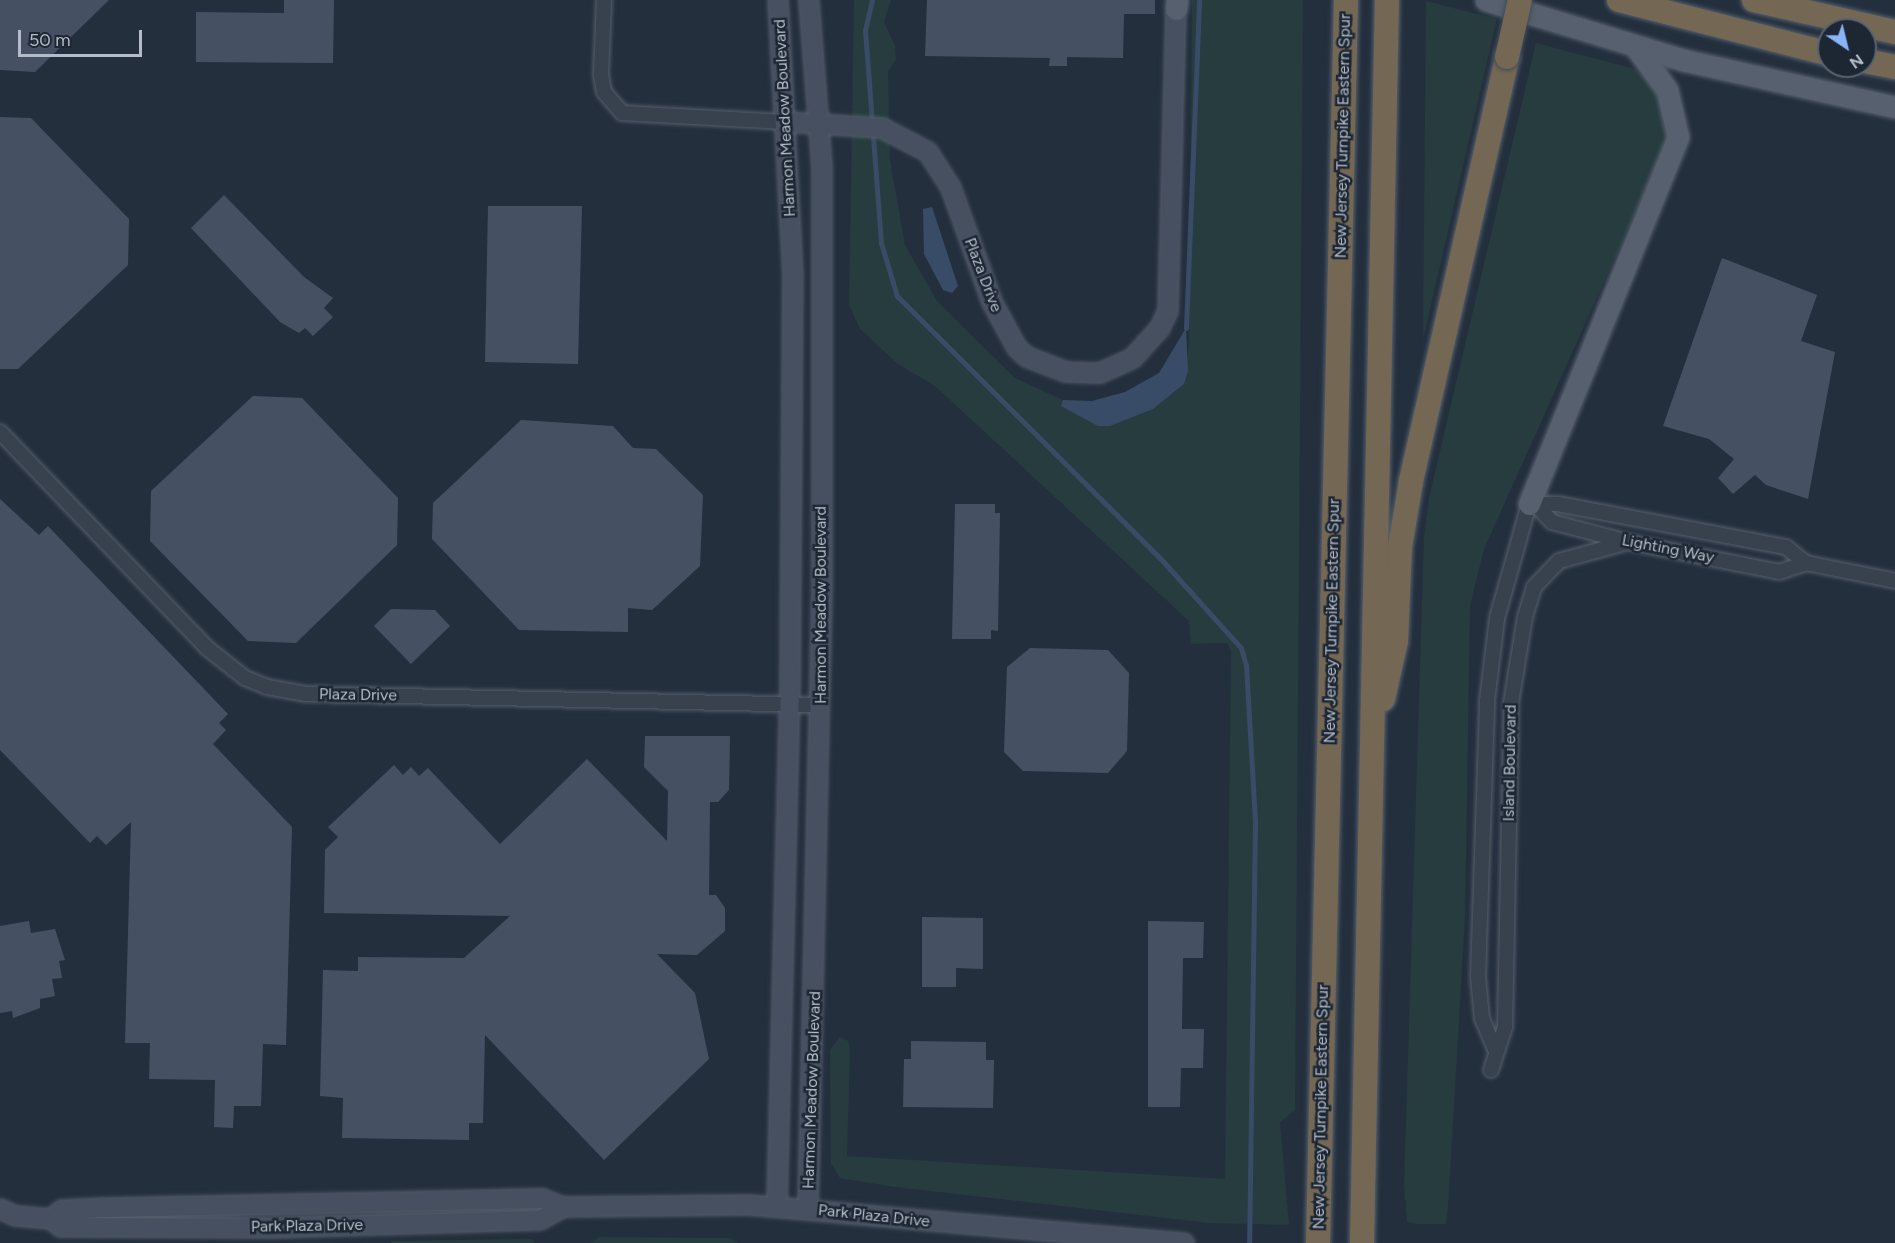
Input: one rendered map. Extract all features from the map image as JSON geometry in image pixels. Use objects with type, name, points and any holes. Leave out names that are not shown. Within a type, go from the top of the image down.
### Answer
[{"type":"highway","name":"New Jersey Turnpike Eastern Spur","points":[[1318,1243],[1346,0]]},
{"type":"highway","points":[[1372,751],[1396,641],[1399,560],[1409,490],[1520,0]]},
{"type":"highway","points":[[1619,0],[1817,51]]},
{"type":"highway","points":[[1754,0],[1895,32]]},
{"type":"highway","points":[[1362,1243],[1387,8]]},
{"type":"highway","points":[[1877,64],[1895,68]]},
{"type":"main road","points":[[1486,0],[1635,46],[1895,107]]},
{"type":"main road","points":[[1533,505],[1678,137],[1670,96],[1635,46]]},
{"type":"street","name":"Plaza Drive","points":[[604,0],[601,75],[604,92],[622,113],[821,124],[898,133],[938,163],[992,302],[1017,348],[1027,357],[1066,372],[1100,373],[1117,367],[1148,344],[1168,311],[1176,3]]},
{"type":"street","name":"Harmon Meadow Boulevard","points":[[777,1207],[789,704],[793,276],[778,0]]},
{"type":"street","name":"Harmon Meadow Boulevard","points":[[808,0],[821,124],[820,705],[808,1209]]},
{"type":"street","name":"Plaza Drive","points":[[0,432],[207,648],[245,678],[267,687],[305,694],[820,705]]},
{"type":"street","name":"Lighting Way","points":[[1533,505],[1558,504],[1786,547],[1806,563],[1895,581]]},
{"type":"street","name":"Lighting Way","points":[[1533,505],[1551,522],[1628,542],[1779,572],[1806,563]]},
{"type":"street","name":"Island Boulevard","points":[[1494,1049],[1482,1019],[1478,977],[1487,701],[1497,618],[1533,505]]},
{"type":"street","name":"Island Boulevard","points":[[1491,1070],[1494,1049],[1505,1027],[1511,703],[1525,617],[1534,587],[1559,561],[1628,542]]},
{"type":"street","name":"Park Plaza Drive","points":[[51,1219],[62,1210],[106,1208],[362,1207],[543,1199],[563,1207],[808,1209],[1184,1243]]},
{"type":"street","points":[[362,1207],[367,1225]]},
{"type":"street","name":"Park Plaza Drive","points":[[0,1209],[16,1216],[51,1219],[61,1227],[367,1225],[540,1220],[563,1207]]},
{"type":"green space","points":[[854,0],[891,0],[884,22],[895,46],[896,60],[888,71],[890,161],[905,245],[937,301],[1015,378],[1063,400],[1061,406],[1110,426],[1153,409],[1184,384],[1189,343],[1192,0],[1303,0],[1295,1110],[1280,1122],[1289,1225],[1209,1223],[895,1187],[840,1178],[831,1163],[830,1050],[840,1037],[848,1041],[850,1051],[847,1156],[1225,1179],[1231,651],[1227,643],[1191,644],[1189,621],[935,386],[898,364],[860,329],[849,305]]},
{"type":"green space","points":[[1426,1],[1497,19],[1423,340]]},
{"type":"green space","points":[[1536,43],[1635,69],[1659,90],[1669,137],[1484,549],[1470,606],[1465,918],[1448,1207],[1446,1224],[1418,1224],[1407,1222],[1404,1186],[1424,537],[1429,498]]},
{"type":"green space","points":[[600,1237],[730,1238],[739,1243],[590,1243]]},
{"type":"green space","points":[[532,1239],[535,1243],[391,1243],[392,1241]]},
{"type":"water","points":[[932,207],[958,286],[952,293],[943,290],[924,254],[923,209]]},
{"type":"water","points":[[1186,328],[1188,371],[1184,384],[1153,409],[1110,426],[1098,426],[1061,406],[1063,400],[1092,401],[1125,392],[1159,373]]},
{"type":"building","points":[[0,0],[109,0],[35,72],[0,70]]},
{"type":"building","points":[[284,0],[334,0],[333,63],[196,62],[196,12],[284,13]]},
{"type":"building","points":[[927,0],[1155,0],[1155,14],[1124,14],[1123,58],[1067,57],[1067,66],[1049,66],[1050,58],[925,56]]},
{"type":"building","points":[[0,117],[31,118],[129,219],[128,265],[18,369],[0,369]]},
{"type":"building","points":[[224,195],[304,277],[333,298],[324,308],[333,317],[313,336],[305,328],[299,333],[280,322],[191,228]]},
{"type":"building","points":[[488,206],[582,206],[578,364],[485,362]]},
{"type":"building","points":[[1722,258],[1817,295],[1801,341],[1835,352],[1808,499],[1766,485],[1755,475],[1733,494],[1718,478],[1734,459],[1709,439],[1663,426]]},
{"type":"building","points":[[253,396],[302,398],[398,498],[397,545],[296,643],[248,641],[150,541],[151,491]]},
{"type":"building","points":[[521,420],[613,426],[633,448],[656,449],[703,495],[700,566],[652,610],[628,608],[628,632],[519,630],[432,539],[433,503]]},
{"type":"building","points":[[0,499],[39,535],[48,526],[228,714],[219,723],[226,730],[213,744],[292,827],[286,1045],[263,1044],[261,1106],[234,1106],[233,1128],[214,1127],[215,1080],[149,1079],[150,1043],[125,1043],[131,822],[106,845],[97,836],[90,843],[0,750]]},
{"type":"building","points":[[955,504],[995,504],[995,513],[1000,513],[998,631],[991,630],[991,639],[952,639]]},
{"type":"building","points":[[391,609],[435,610],[450,626],[411,664],[374,626]]},
{"type":"building","points":[[1030,648],[1108,650],[1129,673],[1127,751],[1108,773],[1023,771],[1004,752],[1007,667]]},
{"type":"building","points":[[645,736],[730,736],[729,790],[718,802],[710,802],[709,895],[716,895],[725,908],[725,931],[697,955],[657,954],[695,993],[709,1059],[604,1160],[485,1035],[483,1123],[469,1123],[469,1140],[342,1138],[343,1098],[320,1096],[323,970],[358,971],[358,957],[464,958],[510,916],[324,913],[325,850],[338,837],[328,827],[394,765],[403,775],[411,767],[419,776],[428,768],[500,844],[587,759],[667,841],[668,791],[644,767]]},
{"type":"building","points":[[922,917],[983,918],[983,969],[956,968],[956,987],[922,987]]},
{"type":"building","points":[[29,921],[31,933],[55,929],[65,960],[59,961],[62,978],[52,979],[55,996],[40,999],[40,1008],[13,1018],[12,1011],[0,1013],[0,926]]},
{"type":"building","points":[[1148,921],[1204,922],[1203,958],[1183,958],[1182,1029],[1204,1029],[1203,1068],[1181,1068],[1180,1107],[1148,1107]]},
{"type":"building","points":[[911,1041],[986,1042],[986,1060],[994,1060],[993,1108],[903,1107],[904,1059],[911,1059]]},
{"type":"waterway","points":[[872,0],[865,30],[881,243],[897,296],[1160,558],[1241,648],[1246,665],[1255,823],[1249,1243]]},
{"type":"waterway","points":[[1186,328],[1199,0]]}]
